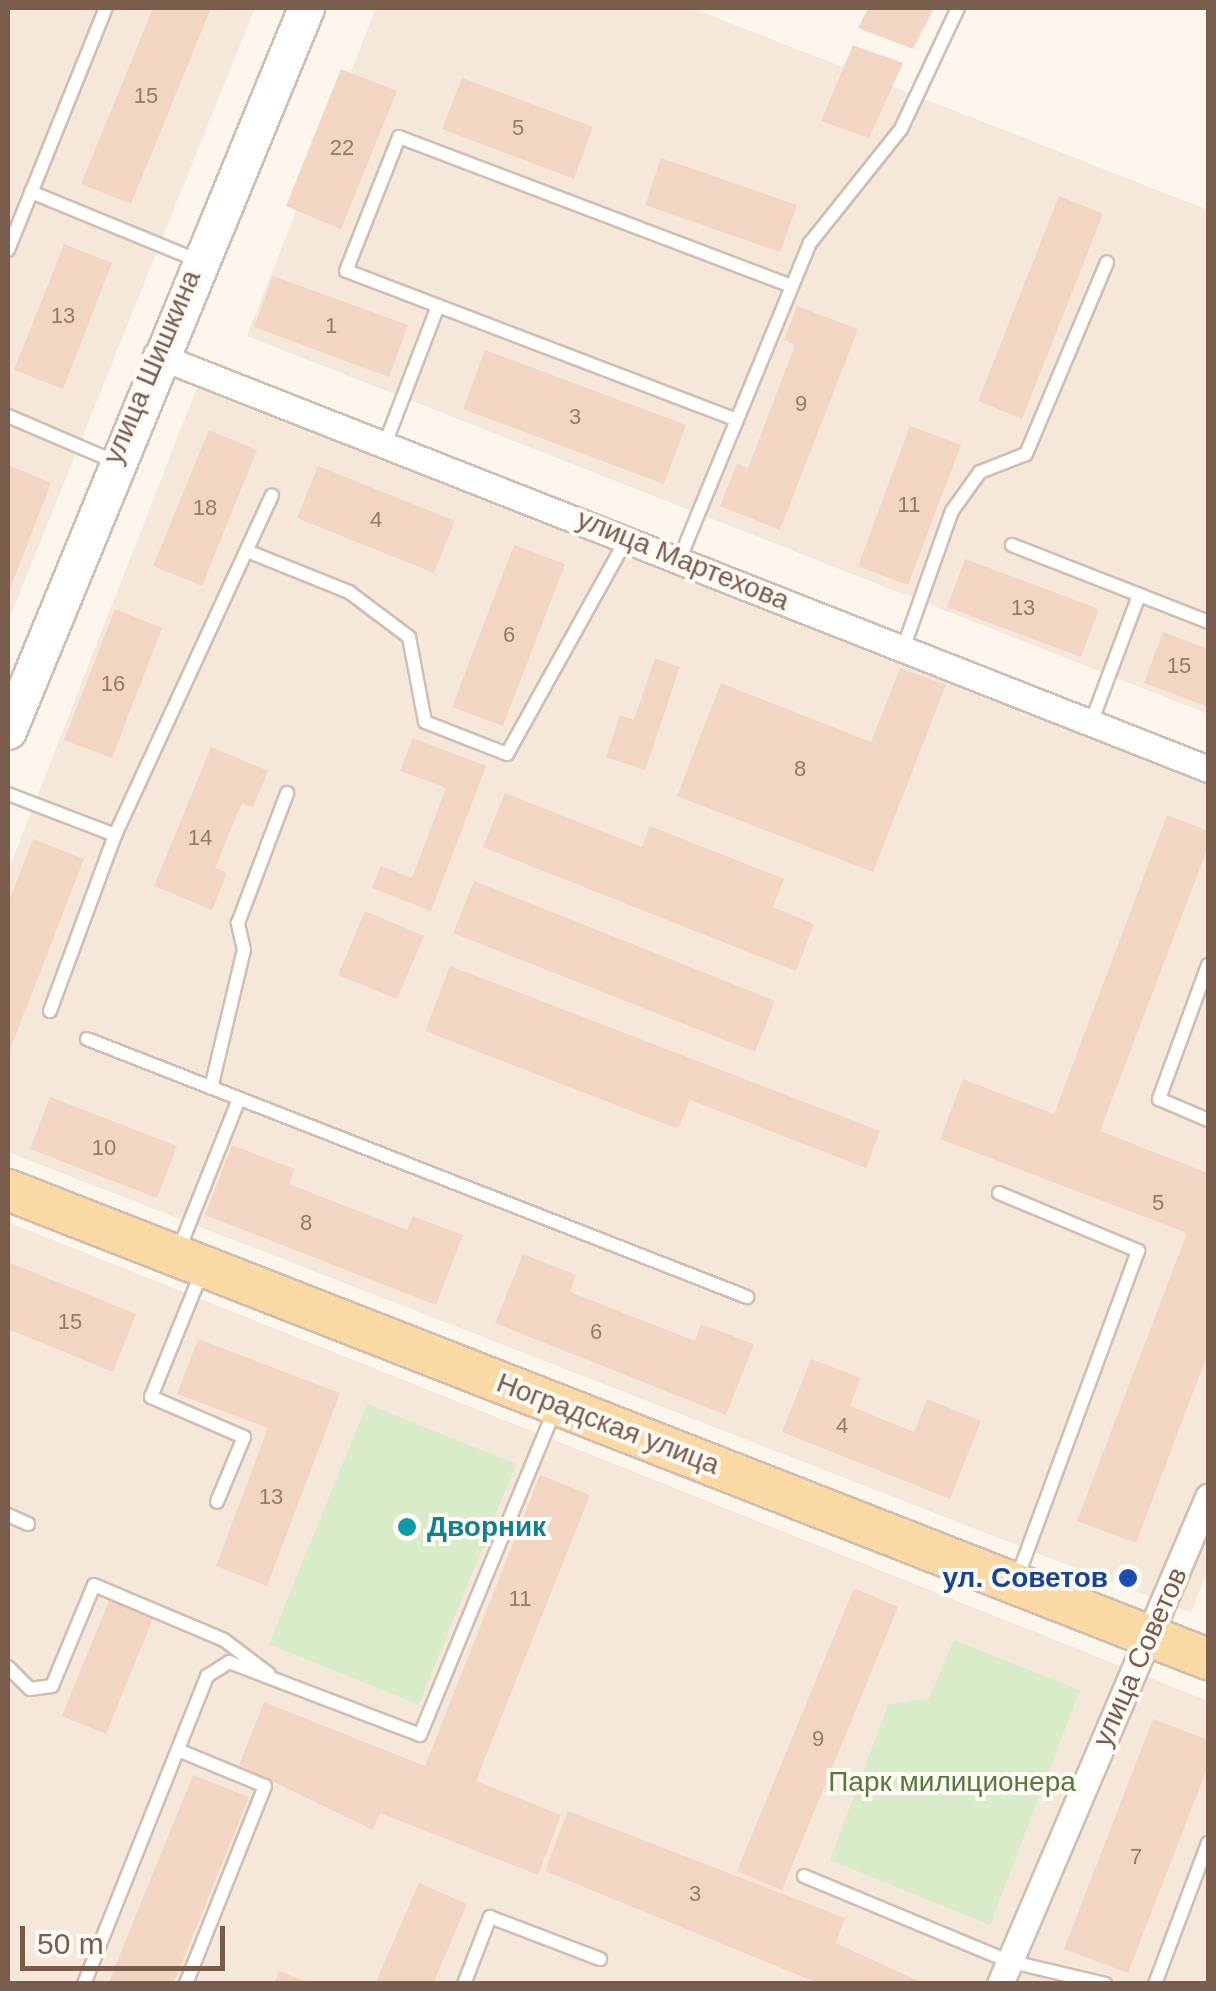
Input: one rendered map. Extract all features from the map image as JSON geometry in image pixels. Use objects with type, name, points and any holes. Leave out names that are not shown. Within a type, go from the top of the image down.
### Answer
[{"type":"main road","name":"улица Шишкина","points":[[8,731],[156,354],[306,8]]},
{"type":"main road","name":"Ноградская улица","points":[[8,1190],[1208,1659]]},
{"type":"street","name":"улица Мартехова","points":[[156,354],[1208,769]]},
{"type":"street","name":"улица Советов","points":[[1004,1972],[1208,1498]]},
{"type":"lane","points":[[8,250],[106,8]]},
{"type":"lane","points":[[680,558],[810,243],[901,129],[958,8]]},
{"type":"lane","points":[[737,420],[346,271],[399,137],[792,286]]},
{"type":"lane","points":[[31,192],[197,260]]},
{"type":"lane","points":[[903,650],[952,511],[980,472],[1026,454],[1107,262]]},
{"type":"lane","points":[[385,444],[438,306]]},
{"type":"lane","points":[[8,416],[113,461]]},
{"type":"lane","points":[[50,1011],[116,835],[252,553],[272,495]]},
{"type":"lane","points":[[252,553],[349,592],[410,637],[425,722],[507,754],[627,538]]},
{"type":"lane","points":[[1012,545],[1208,622]]},
{"type":"lane","points":[[1090,723],[1139,594]]},
{"type":"lane","points":[[211,1088],[244,950],[238,924],[287,793]]},
{"type":"lane","points":[[8,794],[116,835]]},
{"type":"lane","points":[[1208,965],[1159,1099],[1208,1120]]},
{"type":"lane","points":[[87,1039],[747,1297]]},
{"type":"lane","points":[[217,1502],[244,1437],[151,1396],[239,1099]]},
{"type":"lane","points":[[999,1193],[1138,1252],[1016,1584]]},
{"type":"lane","points":[[84,1984],[207,1676],[229,1662],[269,1674],[420,1736],[557,1404]]},
{"type":"lane","points":[[8,1515],[28,1524]]},
{"type":"lane","points":[[8,1668],[30,1689],[52,1686],[94,1585],[224,1640],[269,1674]]},
{"type":"lane","points":[[178,1750],[264,1786],[186,1984]]},
{"type":"lane","points":[[1155,1984],[1208,1842]]},
{"type":"lane","points":[[804,1876],[1004,1972],[1106,1984]]},
{"type":"lane","points":[[464,1984],[490,1917],[600,1958]]},
{"type":"shaded area","points":[[8,8],[255,8],[8,622]]},
{"type":"shaded area","points":[[376,8],[692,8],[1208,210],[1208,714],[247,336]]},
{"type":"shaded area","points":[[203,372],[1208,763],[1208,1569],[1191,1613],[8,1152],[8,871]]},
{"type":"shaded area","points":[[8,1222],[1208,1701],[1208,1983],[8,1983]]},
{"type":"green space","points":[[367,1404],[516,1464],[419,1705],[269,1644]]},
{"type":"green space","name":"Парк милиционера","points":[[954,1640],[1080,1690],[990,1925],[830,1860],[888,1705],[929,1698]]},
{"type":"building","points":[[153,8],[211,8],[131,204],[81,184]]},
{"type":"building","points":[[868,8],[934,8],[913,49],[858,28]]},
{"type":"building","points":[[853,45],[903,63],[869,138],[821,121]]},
{"type":"building","points":[[341,69],[397,91],[341,229],[286,206]]},
{"type":"building","points":[[462,78],[593,127],[574,179],[442,129]]},
{"type":"building","points":[[661,158],[797,205],[780,252],[645,205]]},
{"type":"building","points":[[1059,196],[1103,214],[1022,419],[978,401]]},
{"type":"building","points":[[64,244],[112,263],[63,389],[14,370]]},
{"type":"building","points":[[273,276],[408,325],[389,377],[254,327]]},
{"type":"building","points":[[797,306],[858,329],[780,530],[720,506],[737,463],[748,468],[795,345],[784,340]]},
{"type":"building","points":[[485,350],[686,425],[664,484],[463,409]]},
{"type":"building","points":[[910,426],[961,445],[908,585],[858,566]]},
{"type":"building","points":[[209,430],[257,450],[202,586],[153,566]]},
{"type":"building","points":[[8,465],[51,483],[8,594]]},
{"type":"building","points":[[318,466],[455,521],[434,573],[297,518]]},
{"type":"building","points":[[514,545],[565,564],[503,726],[452,707]]},
{"type":"building","points":[[965,559],[1099,609],[1081,657],[947,607]]},
{"type":"building","points":[[115,609],[162,628],[112,758],[64,740]]},
{"type":"building","points":[[1163,632],[1208,649],[1208,707],[1144,683]]},
{"type":"building","points":[[655,658],[680,667],[645,770],[606,757],[620,715],[634,720]]},
{"type":"building","points":[[900,668],[946,685],[873,872],[677,796],[721,683],[871,742]]},
{"type":"building","points":[[413,738],[486,766],[431,911],[372,888],[381,866],[412,878],[446,788],[400,771]]},
{"type":"building","points":[[211,747],[268,771],[253,807],[242,803],[215,868],[227,873],[212,910],[154,886]]},
{"type":"building","points":[[505,793],[642,847],[650,826],[784,879],[773,907],[814,924],[796,971],[483,847]]},
{"type":"building","points":[[1167,815],[1208,831],[1208,847],[1100,1131],[1208,1173],[1208,1353],[1136,1543],[1077,1521],[1187,1233],[940,1139],[963,1079],[1054,1114]]},
{"type":"building","points":[[33,839],[84,859],[8,1055],[8,904]]},
{"type":"building","points":[[474,881],[775,1001],[755,1052],[453,933]]},
{"type":"building","points":[[365,911],[424,936],[397,999],[338,975]]},
{"type":"building","points":[[450,966],[880,1131],[866,1168],[690,1100],[678,1129],[425,1031]]},
{"type":"building","points":[[50,1097],[177,1146],[157,1198],[30,1149]]},
{"type":"building","points":[[232,1145],[295,1169],[289,1184],[407,1230],[413,1216],[463,1235],[436,1305],[205,1215]]},
{"type":"building","points":[[523,1254],[576,1275],[570,1292],[695,1341],[701,1324],[754,1344],[726,1415],[495,1323]]},
{"type":"building","points":[[8,1262],[136,1314],[113,1372],[8,1329]]},
{"type":"building","points":[[198,1339],[340,1393],[267,1586],[216,1566],[268,1428],[177,1394]]},
{"type":"building","points":[[811,1359],[861,1378],[850,1406],[914,1432],[927,1399],[981,1421],[950,1499],[782,1432]]},
{"type":"building","points":[[540,1475],[590,1495],[476,1781],[561,1815],[538,1875],[380,1813],[373,1830],[239,1765],[264,1702],[425,1766]]},
{"type":"building","points":[[854,1588],[898,1607],[782,1890],[737,1871]]},
{"type":"building","points":[[110,1598],[154,1616],[106,1734],[62,1716]]},
{"type":"building","points":[[1153,1719],[1208,1740],[1208,1766],[1128,1973],[1064,1949]]},
{"type":"building","points":[[193,1775],[249,1797],[173,1984],[108,1984]]},
{"type":"building","points":[[568,1811],[845,1918],[836,1943],[925,1984],[820,1984],[545,1871]]},
{"type":"building","points":[[419,1883],[467,1904],[433,1984],[375,1984]]},
{"type":"building","points":[[279,1971],[311,1983],[311,1984],[274,1984]]},
{"type":"place","name":"Дворник","points":[[407,1527]]},
{"type":"place","name":"ул. Советов","points":[[1128,1578]]}]
